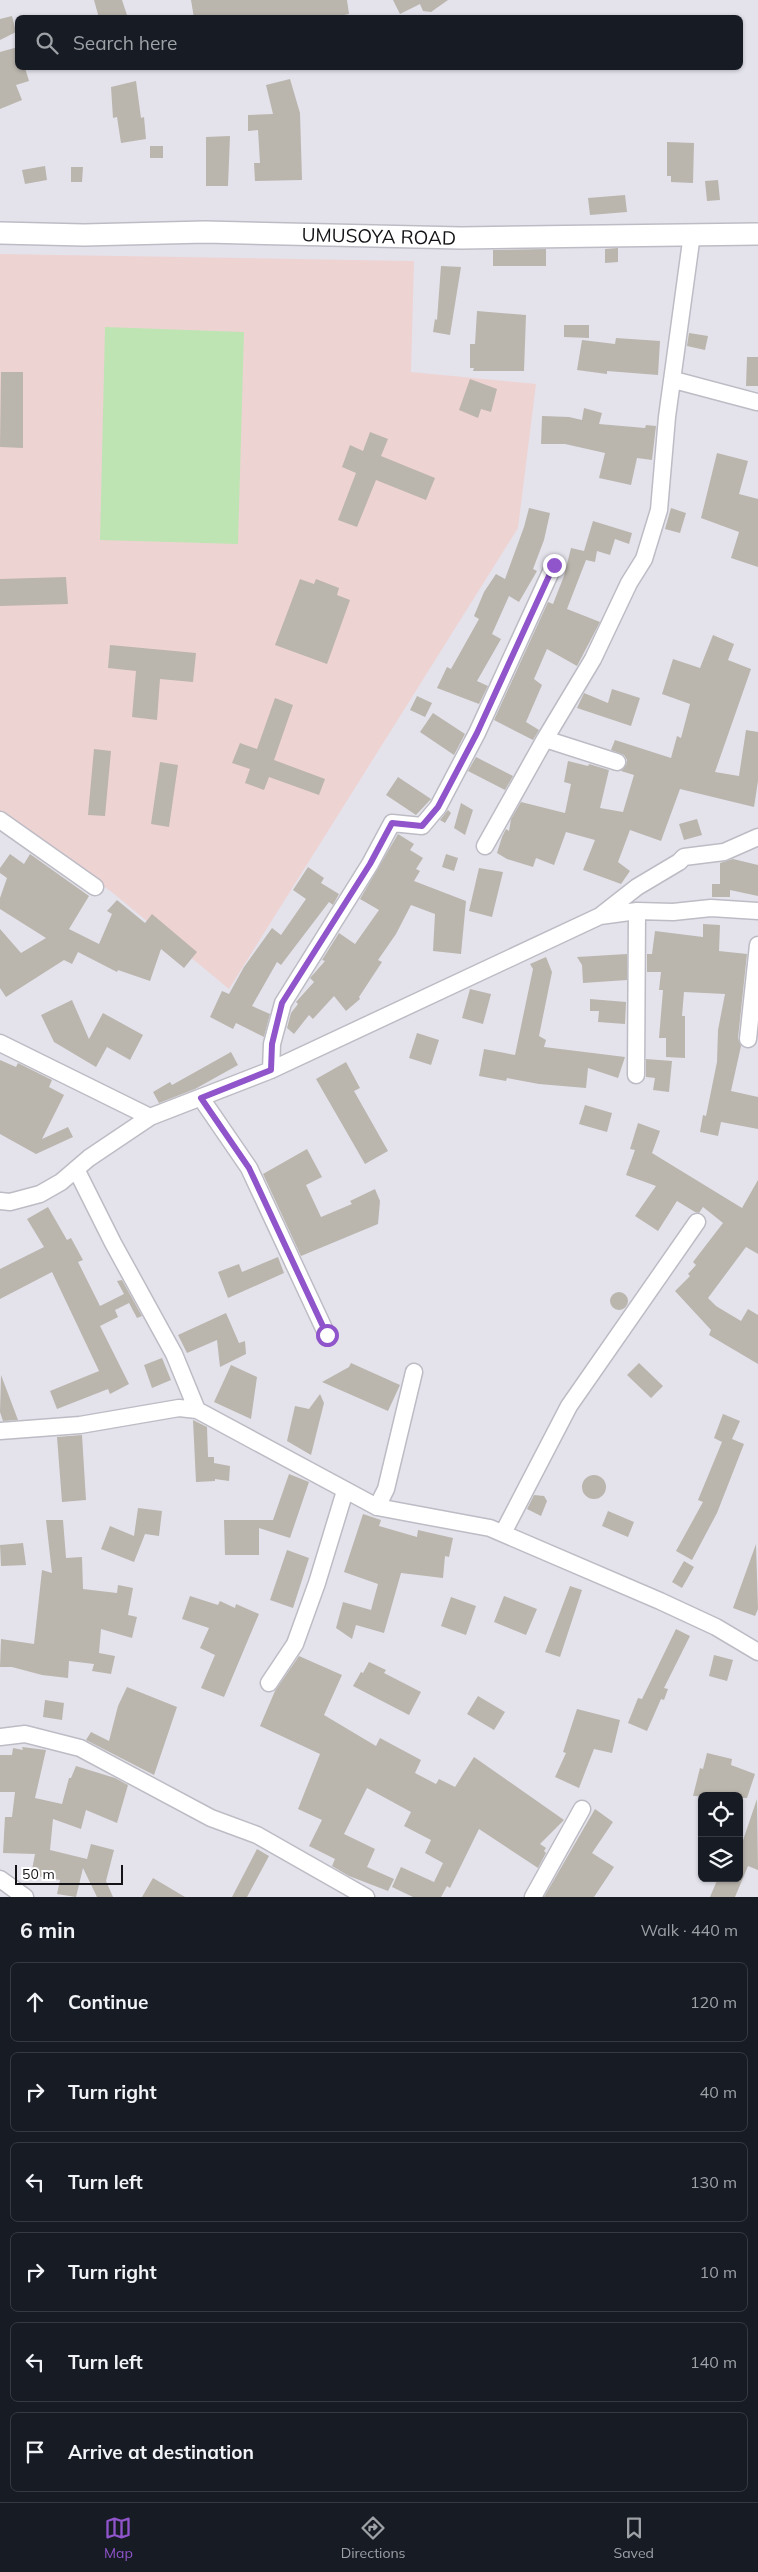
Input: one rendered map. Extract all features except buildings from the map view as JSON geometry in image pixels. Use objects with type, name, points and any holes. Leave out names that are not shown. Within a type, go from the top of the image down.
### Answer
[{"type":"main road","name":"UMUSOYA ROAD","points":[[0,233],[84,235],[205,232],[461,238],[758,234]]},
{"type":"street","points":[[485,846],[545,739],[593,659],[629,583],[644,559],[659,510],[667,417],[674,380],[692,234]]},
{"type":"street","points":[[674,380],[757,402]]},
{"type":"street","points":[[271,1070],[272,1044],[282,1003],[370,864],[392,823],[422,826],[438,807],[477,733],[554,565]]},
{"type":"street","points":[[545,739],[616,762]]},
{"type":"street","points":[[0,820],[95,887]]},
{"type":"street","points":[[0,1202],[10,1202],[40,1194],[61,1182],[89,1158],[150,1118],[271,1070],[600,916],[637,887],[679,862],[684,856],[724,852],[758,837]]},
{"type":"street","points":[[600,916],[637,911],[673,912],[711,908],[758,911]]},
{"type":"street","points":[[636,1075],[637,911]]},
{"type":"street","points":[[748,1039],[758,945]]},
{"type":"street","points":[[0,1043],[150,1118]]},
{"type":"street","points":[[201,1098],[249,1168],[327,1335]]},
{"type":"street","points":[[76,1169],[113,1243],[174,1354],[197,1410]]},
{"type":"street","points":[[503,1533],[569,1406],[632,1318],[696,1222]]},
{"type":"street","points":[[377,1507],[386,1489],[414,1372]]},
{"type":"street","points":[[0,1431],[80,1425],[179,1408],[197,1410],[377,1507],[411,1515],[463,1522],[503,1533],[652,1597],[716,1627],[758,1652]]},
{"type":"street","points":[[269,1683],[295,1644],[317,1583],[345,1491]]},
{"type":"street","points":[[0,1737],[25,1734],[80,1748],[212,1818],[257,1834],[366,1897]]},
{"type":"street","points":[[533,1897],[582,1809]]},
{"type":"street","points":[[0,1879],[22,1896]]},
{"type":"shaded area","points":[[0,254],[414,261],[411,372],[536,384],[518,528],[229,989],[113,893],[0,813]]},
{"type":"green space","points":[[105,327],[244,332],[238,544],[100,540]]},
{"type":"route","points":[[327,1335],[249,1168],[201,1098],[271,1070],[272,1044],[282,1003],[370,864],[392,823],[422,826],[438,807],[477,733],[554,565]]}]
